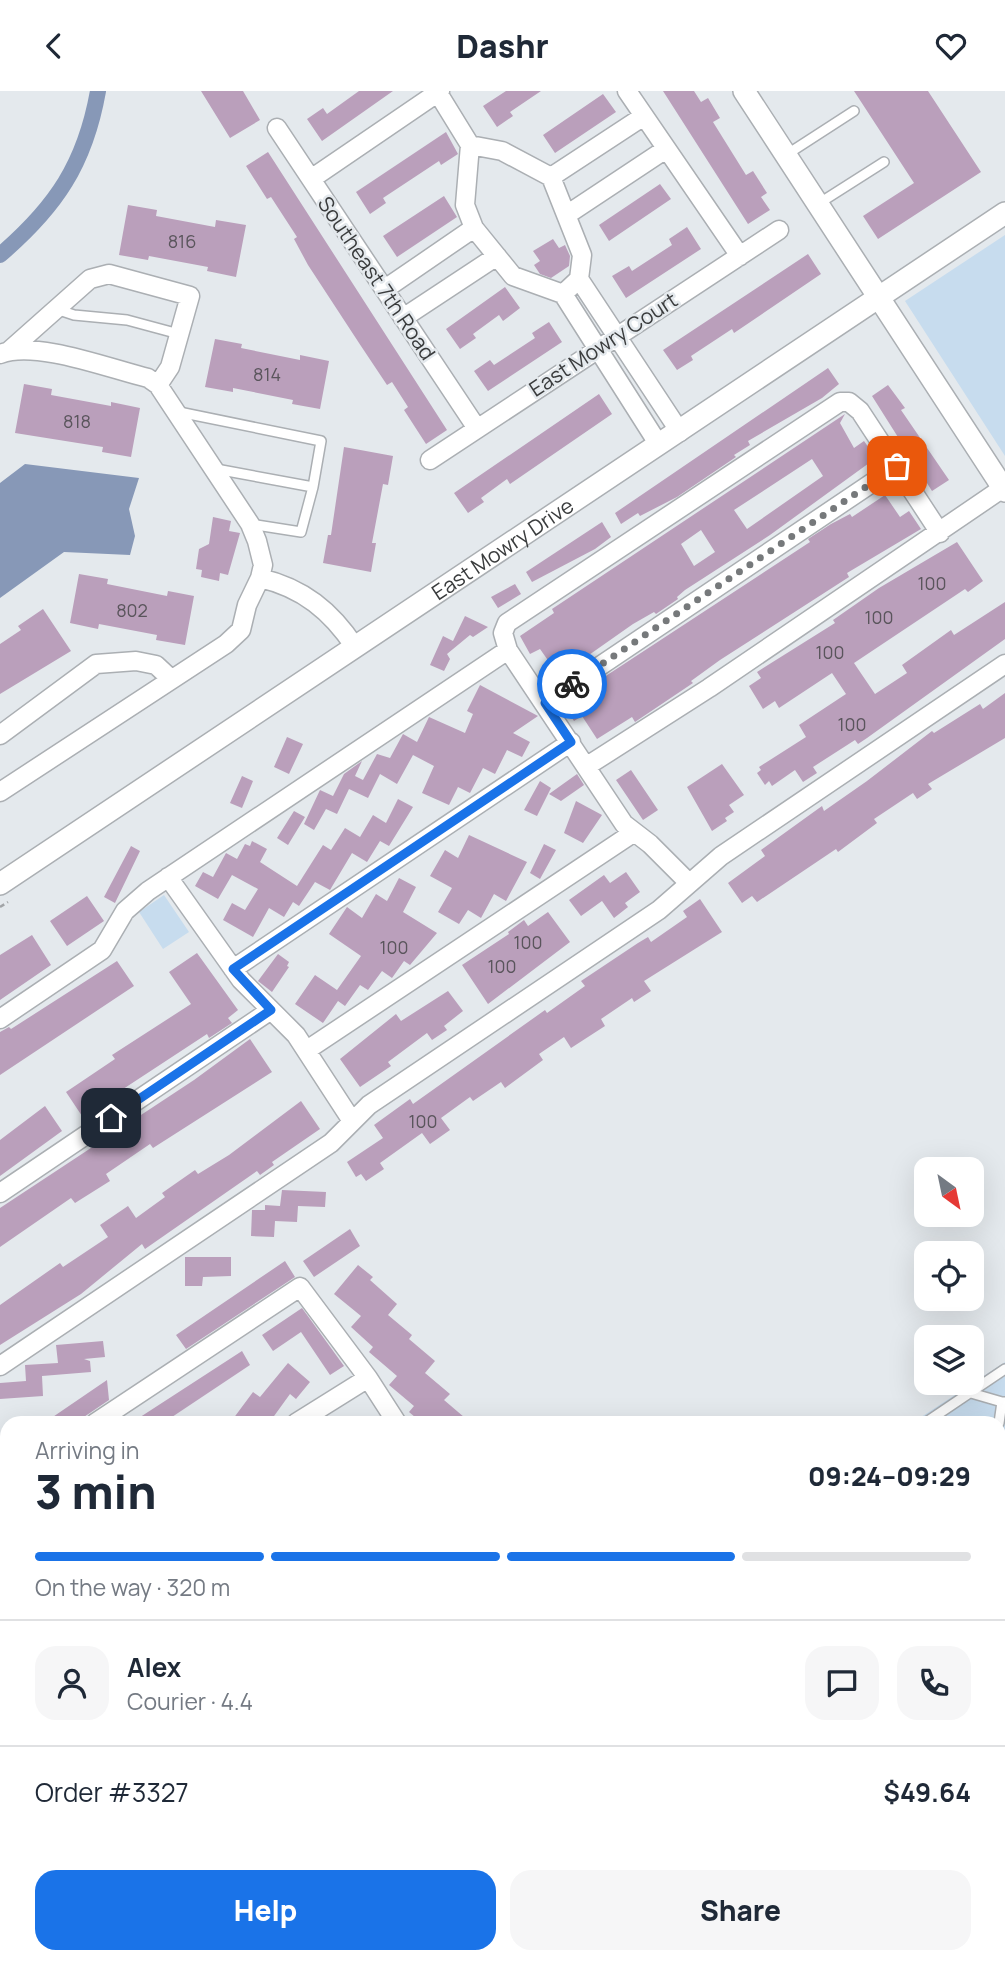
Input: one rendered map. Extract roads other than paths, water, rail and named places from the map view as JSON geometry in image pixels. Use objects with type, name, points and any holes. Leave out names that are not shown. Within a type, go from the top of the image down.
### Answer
[{"type":"street","points":[[627,91],[740,256]]},
{"type":"street","points":[[587,766],[721,680],[1004,489],[744,91]]},
{"type":"street","points":[[311,179],[439,92],[470,145],[466,205],[474,228],[513,276],[563,294],[659,445]]},
{"type":"street","points":[[551,177],[644,116]]},
{"type":"street","name":"Southeast 7th Road","points":[[277,128],[476,427]]},
{"type":"street","points":[[470,145],[502,151],[551,177],[582,254],[579,279],[680,432]]},
{"type":"street","points":[[568,214],[666,149]]},
{"type":"street","name":"East Mowry Drive","points":[[0,884],[1005,213]]},
{"type":"street","points":[[384,289],[474,228]]},
{"type":"street","name":"East Mowry Court","points":[[430,460],[476,427],[779,230]]},
{"type":"street","points":[[403,318],[497,256]]},
{"type":"street","points":[[5,352],[90,279],[109,274],[190,296],[170,367],[158,385]]},
{"type":"street","points":[[563,294],[579,279]]},
{"type":"street","points":[[0,792],[226,644],[241,630],[247,605],[263,565],[250,524],[158,385],[148,379],[35,350],[5,352]]},
{"type":"street","points":[[689,883],[650,843],[633,833],[508,650],[503,633],[512,618],[834,403],[845,401],[857,408],[940,533]]},
{"type":"street","points":[[545,703],[897,466]]},
{"type":"street","points":[[260,578],[306,594],[342,628],[355,647]]},
{"type":"street","points":[[0,1019],[102,950],[128,907],[168,877],[508,650]]},
{"type":"street","points":[[0,735],[96,664],[136,661],[156,665],[172,679]]},
{"type":"street","points":[[0,1366],[324,1149],[369,1105],[659,910],[721,856],[1005,664]]},
{"type":"street","points":[[233,969],[571,742]]},
{"type":"street","points":[[307,1050],[633,833]]},
{"type":"street","points":[[168,877],[233,969],[285,1022],[307,1050],[352,1121]]},
{"type":"street","points":[[0,1193],[271,1010]]},
{"type":"street","points":[[106,1416],[300,1287],[368,1378],[392,1416]]},
{"type":"street","points":[[307,1416],[368,1378]]},
{"type":"lane","points":[[786,155],[854,111]]},
{"type":"lane","points":[[818,204],[884,162]]},
{"type":"lane","points":[[55,309],[74,315],[127,320],[179,334]]},
{"type":"lane","points":[[177,411],[321,441],[301,532],[250,524]]},
{"type":"lane","points":[[214,469],[313,487]]},
{"type":"lane","points":[[984,1383],[1005,1369]]},
{"type":"lane","points":[[935,1416],[967,1395]]},
{"type":"lane","points":[[981,1395],[1003,1402]]},
{"type":"waterway","points":[[0,255],[37,219],[65,182],[85,141],[98,91]]}]
